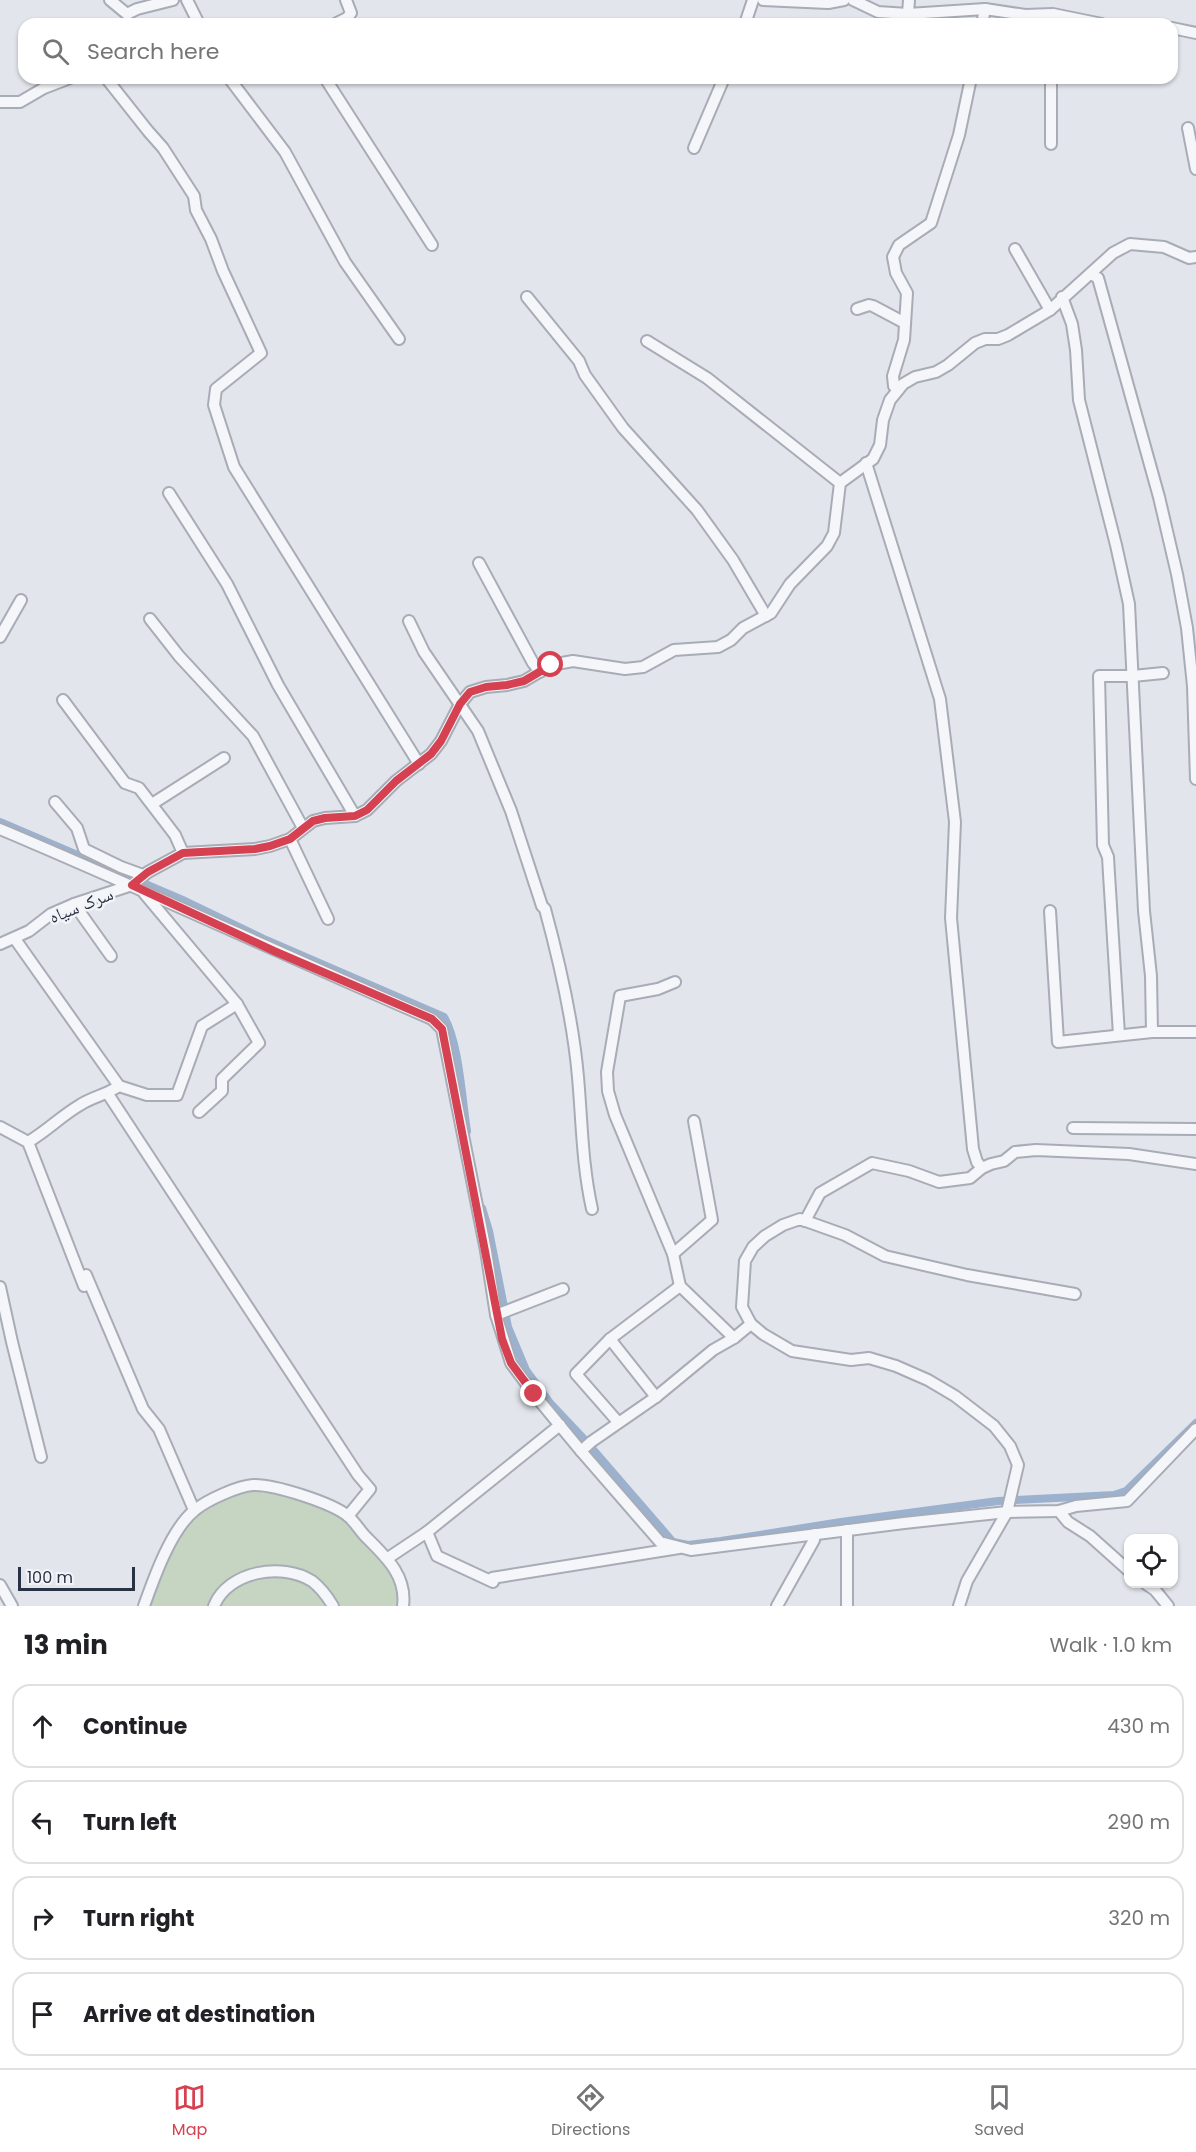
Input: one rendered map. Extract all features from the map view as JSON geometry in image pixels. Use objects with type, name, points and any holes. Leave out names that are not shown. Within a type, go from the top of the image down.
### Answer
[{"type":"street","points":[[110,0],[127,14],[137,9],[173,0]]},
{"type":"street","points":[[187,0],[196,18]]},
{"type":"street","points":[[346,0],[351,13],[347,18]]},
{"type":"street","points":[[747,18],[753,0]]},
{"type":"street","points":[[762,0],[828,3],[844,0]]},
{"type":"street","points":[[853,0],[878,12],[984,17],[1025,15],[1048,18]]},
{"type":"street","points":[[878,12],[880,0]]},
{"type":"street","points":[[908,14],[909,0]]},
{"type":"street","points":[[1178,29],[1196,33]]},
{"type":"street","points":[[0,102],[20,102],[54,84]]},
{"type":"street","points":[[111,84],[163,148],[194,196],[196,210],[212,239],[223,271],[261,353],[216,389],[214,405],[234,467],[419,764]]},
{"type":"street","points":[[234,84],[285,152],[345,262],[399,339]]},
{"type":"street","points":[[329,84],[432,245]]},
{"type":"street","points":[[694,148],[721,84]]},
{"type":"street","points":[[898,390],[894,386],[892,376],[904,340],[908,293],[896,273],[893,257],[899,245],[931,223],[959,135],[970,84]]},
{"type":"street","points":[[1051,84],[1051,144]]},
{"type":"street","points":[[1188,128],[1196,169]]},
{"type":"street","points":[[63,699],[125,783],[139,788],[152,804],[175,835],[183,853],[255,849],[290,839],[313,821],[355,816],[367,810],[396,781],[431,754],[441,741],[460,704],[470,692],[524,681],[551,665],[573,661],[625,669],[643,667],[674,650],[718,648],[731,640],[744,628],[771,613],[790,584],[827,546],[834,533],[840,483],[873,459],[880,445],[890,400],[903,384],[915,377],[936,372],[975,343],[1008,335],[1050,310],[1113,254],[1130,244],[1164,247],[1189,258],[1196,257]]},
{"type":"street","points":[[1016,249],[1050,310]]},
{"type":"street","points":[[1091,274],[1098,278],[1159,497],[1177,574],[1188,640],[1196,779]]},
{"type":"street","points":[[527,297],[579,361],[585,375],[623,428],[697,510],[733,560],[766,616]]},
{"type":"street","points":[[1062,297],[1072,324],[1079,400],[1129,604],[1144,911],[1151,976],[1152,1032]]},
{"type":"street","points":[[857,309],[873,306],[905,323]]},
{"type":"street","points":[[647,341],[706,378],[840,483]]},
{"type":"street","points":[[866,463],[940,699],[955,822],[951,918],[974,1149],[977,1162],[982,1168]]},
{"type":"street","points":[[169,493],[226,584],[278,685],[355,816]]},
{"type":"street","points":[[479,562],[540,672]]},
{"type":"street","points":[[0,635],[21,600]]},
{"type":"street","points":[[150,619],[179,656],[253,736],[303,828]]},
{"type":"street","points":[[409,621],[424,652],[478,730],[511,811],[542,906],[545,909],[564,982],[578,1076],[584,1166],[592,1209]]},
{"type":"street","points":[[1119,1035],[1108,857],[1102,845],[1099,676],[1163,673]]},
{"type":"street","points":[[152,804],[224,758]]},
{"type":"street","points":[[55,802],[77,828],[84,849],[121,867],[138,882],[237,1004],[260,1043],[222,1079],[222,1091],[199,1112]]},
{"type":"street","points":[[0,830],[138,882],[274,951],[432,1019],[442,1029],[486,1251],[502,1314],[511,1363],[560,1425],[585,1447],[660,1542],[691,1550],[847,1530],[1008,1504],[1059,1511],[1077,1506],[1127,1501],[1196,1429]]},
{"type":"street","points":[[290,839],[328,919]]},
{"type":"street","name":"سرک سیاه","points":[[0,944],[29,931],[51,914],[138,882],[183,853]]},
{"type":"street","points":[[74,904],[111,956]]},
{"type":"street","points":[[1050,911],[1058,1042],[1152,1032],[1196,1032]]},
{"type":"street","points":[[15,939],[119,1086],[147,1095],[177,1095],[202,1026],[237,1004]]},
{"type":"street","points":[[675,982],[658,989],[620,996],[607,1072],[608,1091],[615,1116],[673,1254],[680,1286],[734,1338]]},
{"type":"street","points":[[28,1142],[46,1132],[76,1107],[88,1100],[108,1094],[119,1086]]},
{"type":"street","points":[[108,1094],[357,1475],[370,1489],[348,1516]]},
{"type":"street","points":[[673,1254],[712,1220],[694,1121]]},
{"type":"street","points":[[0,1127],[28,1142],[92,1306]]},
{"type":"street","points":[[1073,1128],[1196,1129]]},
{"type":"street","points":[[805,1221],[820,1193],[872,1163],[909,1171],[939,1182],[970,1178],[982,1168],[1004,1161],[1015,1152],[1036,1150],[1129,1154],[1196,1164]]},
{"type":"street","points":[[959,1606],[967,1581],[1008,1504],[1018,1465],[1010,1446],[994,1426],[955,1396],[928,1380],[896,1366],[869,1358],[851,1360],[792,1351],[770,1339],[751,1324],[742,1306],[745,1261],[753,1247],[765,1236],[783,1225],[800,1219],[845,1235],[885,1256],[967,1275],[1074,1294]]},
{"type":"street","points":[[86,1275],[143,1409],[159,1429],[194,1510]]},
{"type":"street","points":[[618,1422],[576,1374],[610,1339],[680,1286]]},
{"type":"street","points":[[0,1287],[41,1457]]},
{"type":"street","points":[[502,1314],[563,1289]]},
{"type":"street","points":[[585,1447],[656,1397],[713,1350],[734,1338],[751,1324]]},
{"type":"street","points":[[610,1339],[656,1397]]},
{"type":"street","points":[[388,1558],[427,1532],[560,1425]]},
{"type":"street","points":[[144,1606],[173,1537],[194,1510],[218,1496],[253,1485],[287,1491],[326,1503],[348,1516],[388,1558],[400,1578],[404,1596],[403,1606]]},
{"type":"street","points":[[1059,1511],[1068,1522],[1090,1536],[1124,1566]]},
{"type":"street","points":[[847,1530],[847,1606]]},
{"type":"street","points":[[427,1532],[436,1556],[493,1582],[492,1578],[679,1548]]},
{"type":"street","points":[[777,1606],[814,1540],[815,1534]]},
{"type":"street","points":[[214,1606],[232,1582],[262,1571],[272,1571],[298,1575],[311,1581],[325,1592],[333,1606]]},
{"type":"street","points":[[0,1585],[12,1606]]},
{"type":"street","points":[[1152,1588],[1168,1606]]},
{"type":"green space","points":[[253,1485],[326,1503],[388,1558],[403,1606],[144,1606],[153,1580],[194,1510]]},
{"type":"waterway","points":[[937,18],[959,16]]},
{"type":"waterway","points":[[0,822],[185,901],[266,940],[444,1017],[457,1056],[467,1131]]},
{"type":"waterway","points":[[482,1208],[489,1231],[508,1327],[526,1370],[550,1403],[673,1542],[688,1545],[721,1541],[998,1501],[1114,1495],[1126,1491],[1196,1423]]},
{"type":"route","points":[[534,1394],[511,1363],[502,1339],[442,1029],[432,1019],[274,951],[132,885],[148,872],[183,853],[270,846],[290,839],[313,821],[355,816],[367,810],[396,781],[431,754],[441,741],[460,704],[470,692],[524,681],[551,665]]}]
